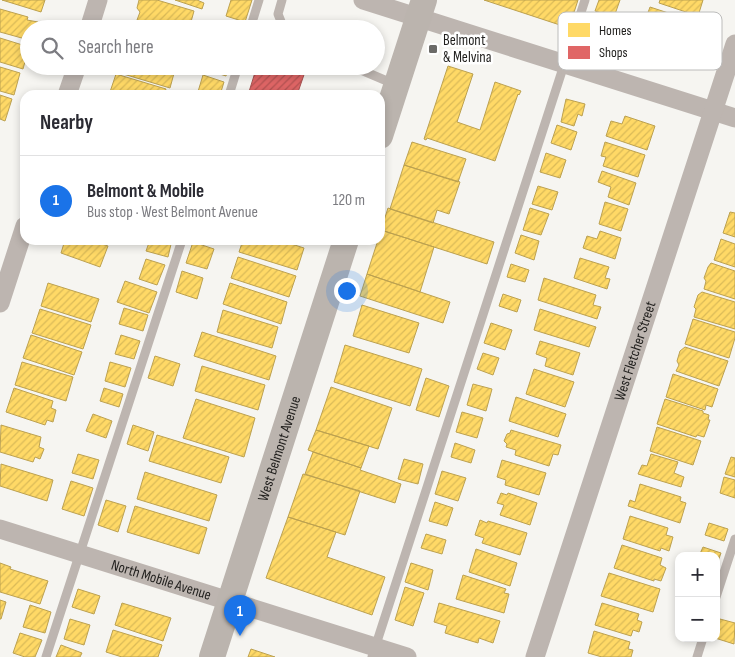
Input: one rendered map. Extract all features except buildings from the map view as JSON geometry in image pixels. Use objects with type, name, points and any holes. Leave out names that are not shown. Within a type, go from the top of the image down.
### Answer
[{"type":"main road","points":[[385,116],[421,9]]},
{"type":"main road","name":"West Belmont Avenue","points":[[212,657],[344,245]]},
{"type":"street","points":[[92,20],[98,0]]},
{"type":"street","points":[[363,0],[421,9],[558,62]]},
{"type":"street","name":"West Fletcher Street","points":[[535,657],[735,44]]},
{"type":"street","points":[[583,70],[735,118]]},
{"type":"street","points":[[70,90],[74,75]]},
{"type":"street","points":[[0,303],[20,241]]},
{"type":"street","name":"North Mobile Avenue","points":[[0,529],[230,600],[373,652],[407,657]]},
{"type":"lane","points":[[253,20],[259,0]]},
{"type":"lane","points":[[280,20],[278,14],[282,0]]},
{"type":"lane","points":[[581,12],[585,0]]},
{"type":"lane","points":[[373,652],[562,70]]},
{"type":"lane","points":[[231,90],[235,75]]},
{"type":"lane","points":[[373,75],[396,85]]},
{"type":"lane","points":[[46,657],[180,245]]},
{"type":"lane","points":[[720,585],[735,539]]},
{"type":"lane","points":[[697,657],[702,642]]},
{"type":"place","name":"Belmont & Melvina","points":[[433,49]]},
{"type":"place","name":"Belmont & Mobile","points":[[240,636]]}]
